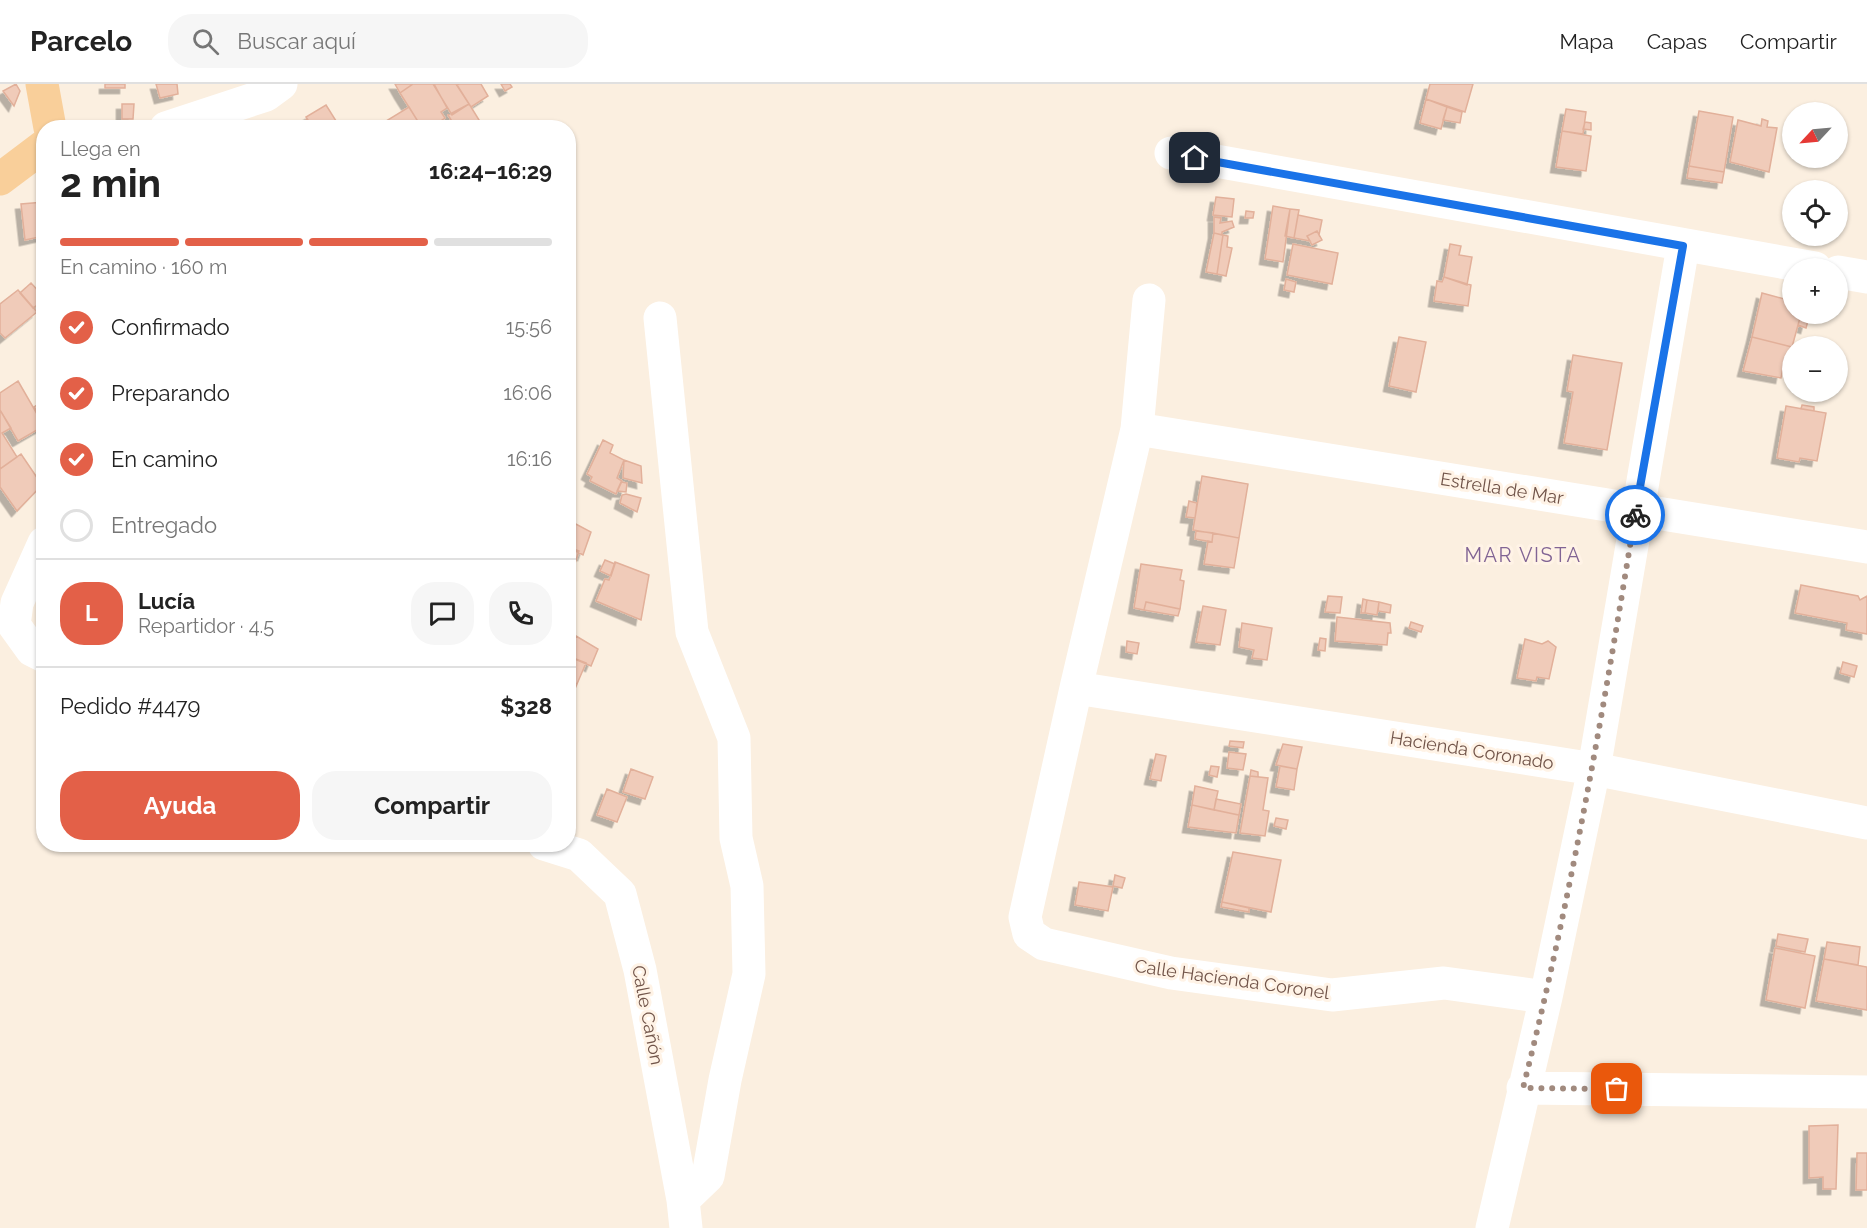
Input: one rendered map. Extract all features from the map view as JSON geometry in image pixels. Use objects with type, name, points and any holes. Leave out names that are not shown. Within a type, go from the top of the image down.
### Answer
[{"type":"main road","points":[[42,84],[49,120]]},
{"type":"main road","points":[[0,179],[36,152]]},
{"type":"street","points":[[189,120],[273,90]]},
{"type":"street","points":[[256,120],[273,90]]},
{"type":"street","points":[[1171,153],[1782,262]]},
{"type":"street","points":[[1492,1228],[1546,997],[1594,769],[1636,509],[1683,246]]},
{"type":"street","points":[[1848,274],[1867,277]]},
{"type":"street","points":[[1076,688],[1137,429],[1149,300]]},
{"type":"street","points":[[660,318],[692,632],[734,738],[735,838],[747,886],[749,974],[725,1080],[708,1176],[685,1214]]},
{"type":"street","name":"Estrella de Mar","points":[[1137,429],[1867,547]]},
{"type":"street","points":[[36,561],[17,603],[14,625],[32,650],[36,652]]},
{"type":"street","name":"Hacienda Coronado","points":[[1076,688],[1594,769],[1867,823]]},
{"type":"street","name":"Calle Hacienda Coronel","points":[[1076,688],[1025,917],[1029,934],[1044,944],[1171,973],[1332,995],[1444,983],[1546,997]]},
{"type":"street","name":"Calle Cañón","points":[[569,852],[579,855],[620,894],[640,970],[685,1214]]},
{"type":"street","points":[[1523,1088],[1867,1092]]},
{"type":"building","points":[[16,84],[20,91],[14,106],[3,91]]},
{"type":"building","points":[[105,84],[125,84],[125,88],[105,88]]},
{"type":"building","points":[[156,84],[177,84],[178,94],[160,98]]},
{"type":"building","points":[[395,84],[413,84],[400,93]]},
{"type":"building","points":[[413,84],[434,84],[447,108],[441,112],[445,118],[417,120],[400,93]]},
{"type":"building","points":[[433,84],[456,84],[469,104],[452,115]]},
{"type":"building","points":[[481,84],[488,96],[471,107],[457,85]]},
{"type":"building","points":[[501,84],[510,84],[512,87],[505,91]]},
{"type":"building","points":[[1430,84],[1473,84],[1465,112],[1426,99]]},
{"type":"building","points":[[1426,99],[1447,107],[1441,129],[1420,123]]},
{"type":"building","points":[[122,104],[134,104],[133,119],[122,119]]},
{"type":"building","points":[[469,104],[479,120],[451,120],[448,115]]},
{"type":"building","points":[[326,105],[335,120],[308,120],[306,117]]},
{"type":"building","points":[[409,107],[417,120],[388,120]]},
{"type":"building","points":[[1447,107],[1462,112],[1460,123],[1443,120]]},
{"type":"building","points":[[1566,109],[1586,112],[1583,134],[1562,131]]},
{"type":"building","points":[[1699,111],[1733,117],[1724,172],[1689,166]]},
{"type":"building","points":[[1762,119],[1768,121],[1767,127],[1777,128],[1769,172],[1730,162],[1738,120],[1761,126]]},
{"type":"building","points":[[1585,122],[1591,123],[1591,130],[1583,129]]},
{"type":"building","points":[[1562,131],[1591,136],[1586,171],[1556,167]]},
{"type":"building","points":[[1689,166],[1724,172],[1722,183],[1687,178]]},
{"type":"building","points":[[1216,197],[1234,199],[1232,217],[1213,215]]},
{"type":"building","points":[[36,203],[36,238],[25,240],[21,204]]},
{"type":"building","points":[[1273,206],[1290,209],[1283,262],[1265,259]]},
{"type":"building","points":[[1290,209],[1299,210],[1294,238],[1285,236]]},
{"type":"building","points":[[1246,211],[1254,212],[1253,218],[1245,218]]},
{"type":"building","points":[[1298,215],[1322,220],[1319,235],[1317,231],[1307,236],[1310,241],[1294,238]]},
{"type":"building","points":[[1214,217],[1221,218],[1220,223],[1232,221],[1234,227],[1222,232],[1222,235],[1214,233]]},
{"type":"building","points":[[1317,231],[1322,240],[1312,245],[1307,236]]},
{"type":"building","points":[[1214,233],[1223,235],[1217,274],[1206,272]]},
{"type":"building","points":[[1223,235],[1228,236],[1227,247],[1232,248],[1226,276],[1217,274]]},
{"type":"building","points":[[1293,244],[1338,253],[1332,284],[1287,275]]},
{"type":"building","points":[[1450,244],[1461,246],[1459,255],[1472,257],[1467,285],[1444,277]]},
{"type":"building","points":[[1444,277],[1471,285],[1468,306],[1434,301],[1437,281],[1442,282]]},
{"type":"building","points":[[1286,279],[1296,282],[1294,292],[1284,290]]},
{"type":"building","points":[[31,283],[36,288],[36,306],[33,308],[20,293]]},
{"type":"building","points":[[18,290],[36,313],[5,338],[0,333],[0,304]]},
{"type":"building","points":[[1762,293],[1782,298],[1782,324],[1798,324],[1795,336],[1782,336],[1782,344],[1752,337]]},
{"type":"building","points":[[1399,337],[1426,342],[1416,392],[1389,386]]},
{"type":"building","points":[[1752,337],[1782,344],[1781,378],[1743,371]]},
{"type":"building","points":[[1573,355],[1622,363],[1607,450],[1564,443],[1573,392],[1567,391]]},
{"type":"building","points":[[18,381],[36,412],[36,431],[18,441],[0,410],[0,393]]},
{"type":"building","points":[[1802,405],[1814,407],[1814,411],[1801,409]]},
{"type":"building","points":[[1786,406],[1826,413],[1817,461],[1800,458],[1799,462],[1777,458]]},
{"type":"building","points":[[0,410],[11,428],[2,433],[17,457],[0,469]]},
{"type":"building","points":[[603,440],[613,445],[610,453],[624,460],[617,478],[622,481],[616,494],[590,481],[592,477],[587,474]]},
{"type":"building","points":[[21,454],[36,476],[36,491],[17,511],[0,487],[0,469]]},
{"type":"building","points":[[624,460],[641,466],[642,483],[623,478]]},
{"type":"building","points":[[1202,476],[1248,484],[1239,538],[1193,530]]},
{"type":"building","points":[[621,482],[627,483],[626,492],[617,491]]},
{"type":"building","points":[[622,495],[641,498],[637,512],[620,503]]},
{"type":"building","points":[[1189,501],[1197,503],[1195,518],[1186,517]]},
{"type":"building","points":[[576,524],[591,532],[583,555],[576,551]]},
{"type":"building","points":[[1196,531],[1213,533],[1212,542],[1195,539]]},
{"type":"building","points":[[1213,533],[1239,538],[1234,568],[1204,564],[1208,541],[1212,542]]},
{"type":"building","points":[[605,560],[615,564],[611,576],[600,571]]},
{"type":"building","points":[[615,562],[649,575],[641,620],[596,601],[605,579],[609,580]]},
{"type":"building","points":[[1141,564],[1182,570],[1180,580],[1184,581],[1180,609],[1146,602],[1144,610],[1134,608]]},
{"type":"building","points":[[1801,585],[1858,596],[1860,600],[1867,596],[1867,634],[1846,630],[1847,623],[1795,613]]},
{"type":"building","points":[[1328,596],[1342,597],[1340,613],[1325,612]]},
{"type":"building","points":[[1363,599],[1367,600],[1365,613],[1361,613]]},
{"type":"building","points":[[1367,600],[1379,602],[1377,615],[1365,613]]},
{"type":"building","points":[[1146,602],[1180,609],[1178,616],[1144,610]]},
{"type":"building","points":[[1379,602],[1391,605],[1390,613],[1378,611]]},
{"type":"building","points":[[1203,606],[1226,610],[1220,645],[1196,642]]},
{"type":"building","points":[[1337,617],[1390,623],[1391,633],[1388,633],[1387,645],[1335,641]]},
{"type":"building","points":[[1411,622],[1423,626],[1421,632],[1409,628]]},
{"type":"building","points":[[1242,623],[1272,628],[1267,660],[1252,658],[1254,650],[1239,647]]},
{"type":"building","points":[[576,636],[598,649],[591,666],[576,659]]},
{"type":"building","points":[[1320,638],[1326,639],[1325,651],[1318,650]]},
{"type":"building","points":[[1525,639],[1542,644],[1548,641],[1556,647],[1549,679],[1537,677],[1536,681],[1517,678]]},
{"type":"building","points":[[1127,641],[1139,643],[1137,654],[1126,652]]},
{"type":"building","points":[[576,659],[586,663],[576,683]]},
{"type":"building","points":[[1843,662],[1857,666],[1854,677],[1840,673]]},
{"type":"building","points":[[1230,741],[1244,742],[1243,748],[1229,746]]},
{"type":"building","points":[[1283,744],[1302,747],[1297,769],[1276,765]]},
{"type":"building","points":[[1229,752],[1246,754],[1243,770],[1227,768]]},
{"type":"building","points":[[1156,754],[1166,756],[1161,781],[1150,779]]},
{"type":"building","points":[[1211,766],[1219,767],[1217,777],[1209,775]]},
{"type":"building","points":[[1280,766],[1297,769],[1294,790],[1276,787]]},
{"type":"building","points":[[631,769],[653,777],[645,799],[623,792]]},
{"type":"building","points":[[1251,770],[1258,772],[1258,777],[1250,776]]},
{"type":"building","points":[[1250,776],[1268,778],[1263,810],[1269,811],[1265,836],[1240,833]]},
{"type":"building","points":[[1195,786],[1218,791],[1214,810],[1192,805]]},
{"type":"building","points":[[607,789],[627,797],[617,822],[597,815]]},
{"type":"building","points":[[1216,799],[1241,804],[1239,815],[1214,810]]},
{"type":"building","points":[[1192,805],[1239,815],[1236,833],[1188,827]]},
{"type":"building","points":[[1276,818],[1288,820],[1286,829],[1274,826]]},
{"type":"building","points":[[1233,852],[1281,860],[1271,912],[1222,902]]},
{"type":"building","points":[[1115,875],[1125,878],[1122,888],[1113,886]]},
{"type":"building","points":[[1079,882],[1113,887],[1108,911],[1075,905]]},
{"type":"building","points":[[1222,902],[1249,908],[1249,912],[1221,907]]},
{"type":"building","points":[[1778,934],[1808,939],[1805,952],[1776,946]]},
{"type":"building","points":[[1827,942],[1860,947],[1858,965],[1824,959]]},
{"type":"building","points":[[1775,948],[1815,956],[1805,1008],[1766,1000]]},
{"type":"building","points":[[1824,959],[1867,967],[1867,1010],[1816,1001]]},
{"type":"building","points":[[1838,1125],[1836,1189],[1823,1189],[1823,1177],[1809,1178],[1809,1126]]},
{"type":"building","points":[[1857,1153],[1867,1153],[1867,1190],[1856,1190]]},
{"type":"way so far","points":[[1617,1089],[1523,1088],[1546,997],[1594,769],[1635,515]]},
{"type":"district","name":"MAR VISTA","points":[[1523,555]]},
{"type":"route","points":[[1195,158],[1683,246],[1635,515]]}]
